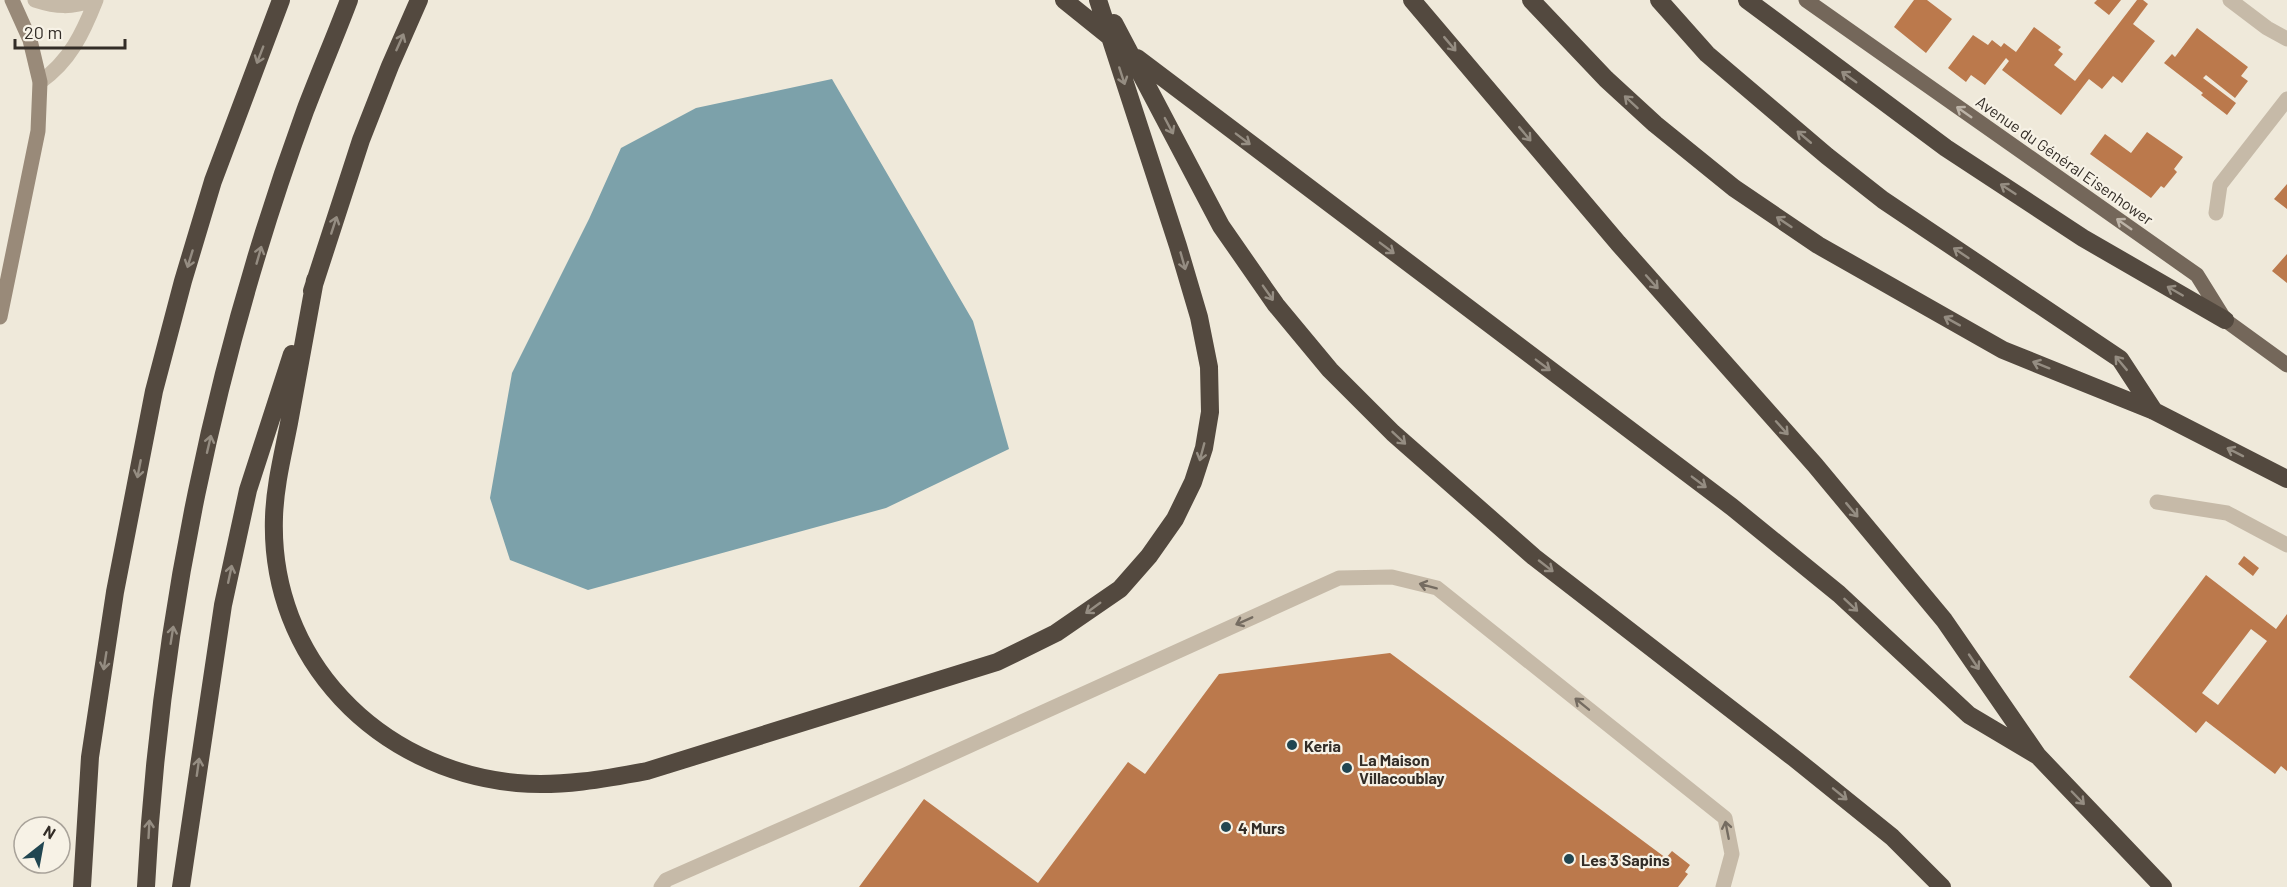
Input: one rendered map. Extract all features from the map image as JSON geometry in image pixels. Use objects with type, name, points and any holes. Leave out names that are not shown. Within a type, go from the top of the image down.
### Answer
[{"type":"highway","points":[[82,887],[90,757],[115,592],[154,391],[213,182],[280,0]]},
{"type":"highway","points":[[146,887],[150,814],[164,683],[187,541],[226,371],[263,241],[305,112],[349,0]]},
{"type":"highway","points":[[180,887],[223,605],[248,490],[361,140],[419,0]]},
{"type":"highway","points":[[1064,0],[1150,69],[1732,507],[1839,594],[1969,715],[2038,756]]},
{"type":"highway","points":[[315,280],[280,470],[274,517],[276,560],[283,593],[296,632],[315,666],[341,699],[369,725],[403,748],[444,768],[518,783],[562,783],[610,778],[647,771],[997,662],[1056,633],[1092,610],[1120,589],[1149,556],[1175,519],[1193,482],[1204,448],[1210,412],[1209,367],[1199,317],[1098,0]]},
{"type":"highway","points":[[1102,0],[1221,226],[1276,305],[1330,370],[1393,433],[1525,549],[1821,779],[1892,837],[1942,887]]},
{"type":"highway","points":[[1412,0],[1618,243],[1815,465],[1944,620],[2038,756],[2163,887]]},
{"type":"highway","points":[[1531,0],[1606,80],[1655,124],[1734,188],[1818,245],[2003,350],[2154,411],[2287,479]]},
{"type":"highway","points":[[1659,0],[1707,54],[1827,156],[1883,200],[2120,359],[2154,411]]},
{"type":"highway","points":[[1747,0],[1946,148],[2083,238],[2225,320]]},
{"type":"main road","name":"Avenue du Général Eisenhower","points":[[1806,0],[2197,275],[2225,320],[2287,365]]},
{"type":"street","points":[[0,317],[38,131],[40,82],[30,40],[12,0]]},
{"type":"street","points":[[35,0],[49,5],[75,6],[94,0]]},
{"type":"street","points":[[40,82],[56,71],[83,33],[94,0]]},
{"type":"street","points":[[2230,0],[2267,28],[2287,39]]},
{"type":"street","points":[[2216,213],[2220,185],[2287,99]]},
{"type":"street","points":[[2157,502],[2227,513],[2287,545]]},
{"type":"street","points":[[661,887],[666,880],[907,774],[1339,578],[1392,577],[1437,588],[1725,818],[1732,854],[1723,887]]},
{"type":"water","points":[[832,79],[973,321],[1009,449],[886,508],[588,590],[510,560],[490,498],[512,373],[589,219],[621,148],[696,108]]},
{"type":"building","points":[[1914,0],[1927,0],[1952,19],[1926,53],[1894,27]]},
{"type":"building","points":[[2097,0],[2121,0],[2109,15],[2094,3]]},
{"type":"building","points":[[2137,0],[2143,0],[2148,4],[2133,24],[2155,41],[2122,83],[2113,76],[2102,89],[2089,79],[2061,115],[2002,70],[2009,61],[2006,58],[1985,85],[1971,75],[1966,82],[1948,68],[1973,35],[1988,45],[1992,40],[2001,47],[2004,43],[2016,52],[2034,27],[2061,47],[2058,50],[2063,54],[2054,65],[2075,81]]},
{"type":"building","points":[[2197,28],[2248,67],[2241,76],[2248,81],[2235,98],[2206,75],[2203,78],[2236,103],[2227,115],[2164,63],[2172,54],[2175,57]]},
{"type":"building","points":[[2147,132],[2183,157],[2174,169],[2177,172],[2164,188],[2161,186],[2151,198],[2090,154],[2105,134],[2131,153]]},
{"type":"building","points":[[2287,184],[2287,209],[2274,199]]},
{"type":"building","points":[[2287,254],[2287,283],[2272,271]]},
{"type":"building","points":[[2244,556],[2259,568],[2253,576],[2238,564]]},
{"type":"building","points":[[2206,575],[2276,629],[2287,614],[2287,771],[2281,766],[2275,774],[2206,721],[2196,733],[2129,677]],"holes":[[[2251,629],[2267,641],[2218,705],[2202,693]]]},
{"type":"building","name":"La Maison Villacoublay","points":[[1390,653],[1666,858],[1672,851],[1690,865],[1685,872],[1688,874],[1678,887],[859,887],[924,799],[1038,883],[1128,762],[1145,774],[1219,674]]},
{"type":"place","name":"Keria","points":[[1292,745]]},
{"type":"place","name":"La Maison Villacoublay","points":[[1347,768]]},
{"type":"place","name":"4 Murs","points":[[1226,827]]},
{"type":"place","name":"Les 3 Sapins","points":[[1569,859]]}]
